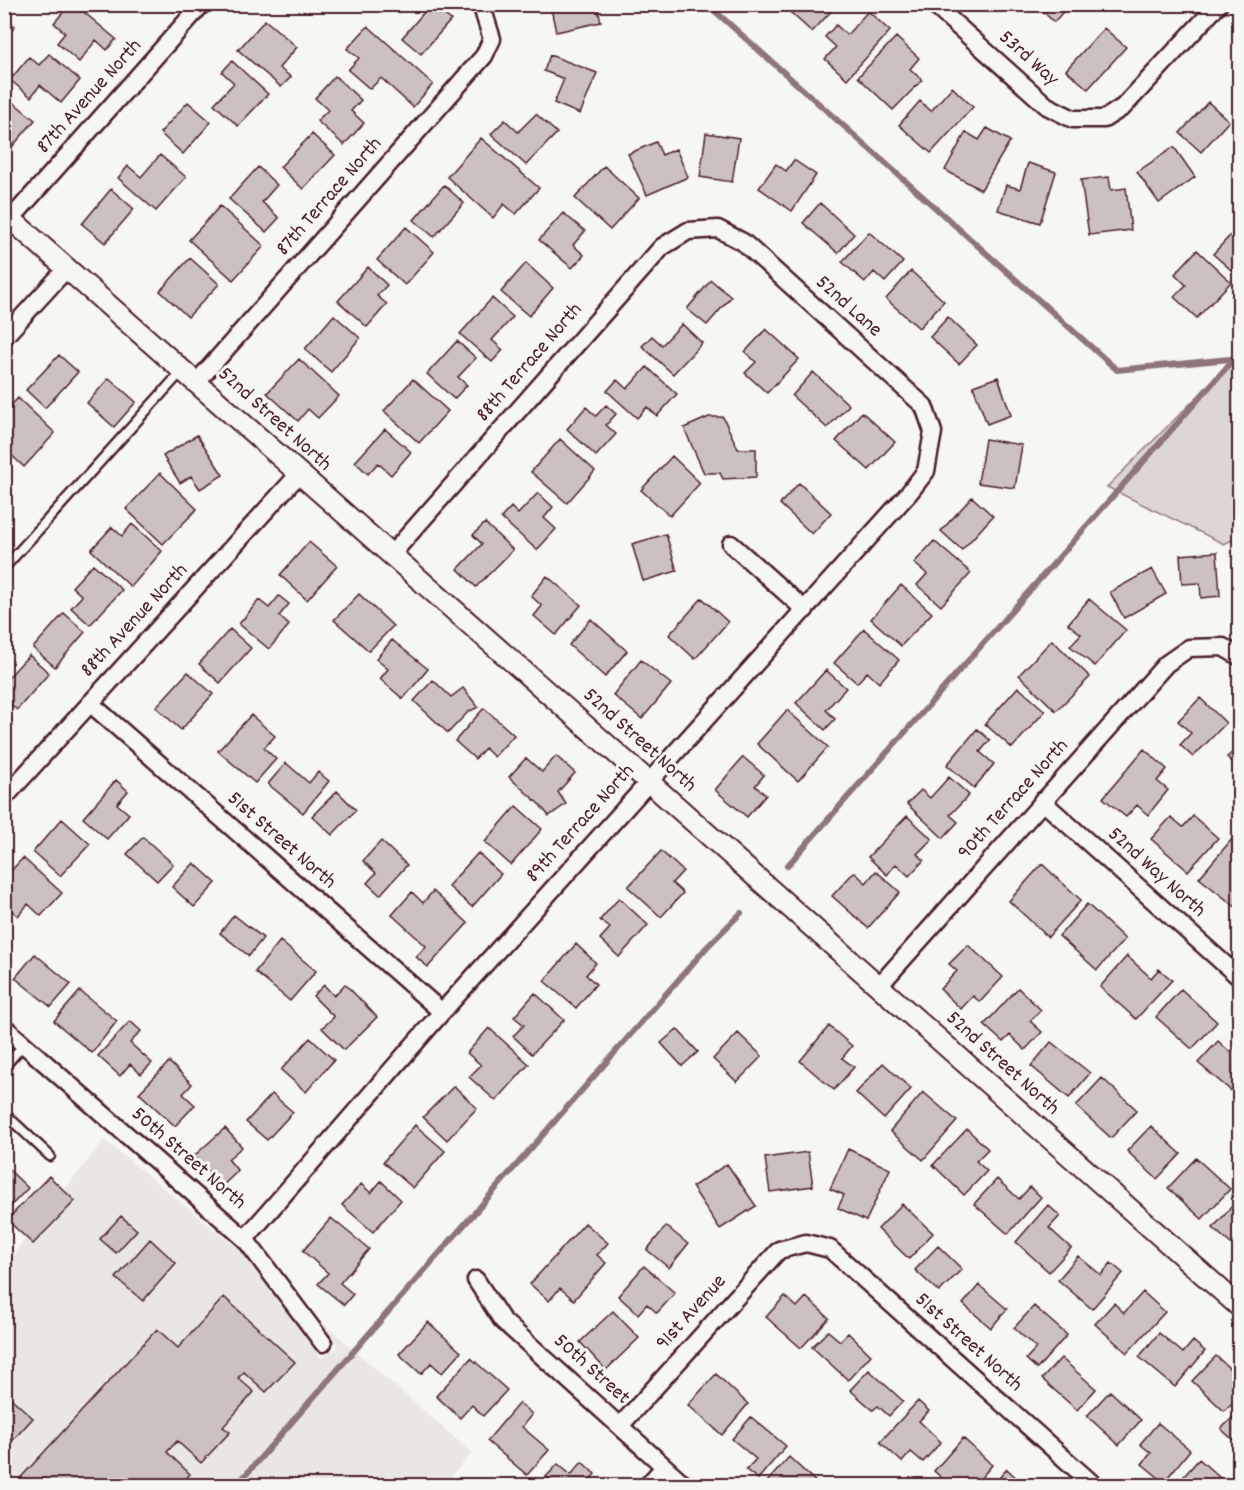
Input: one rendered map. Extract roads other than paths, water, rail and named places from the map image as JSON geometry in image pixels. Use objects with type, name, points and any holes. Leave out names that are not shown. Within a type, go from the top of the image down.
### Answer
[{"type":"street","name":"87th Avenue North","points":[[8,216],[202,4]]},
{"type":"street","name":"87th Terrace North","points":[[189,376],[484,56],[492,39],[481,4]]},
{"type":"street","name":"53rd Way","points":[[933,4],[1047,106],[1073,119],[1104,118],[1124,107],[1219,4]]},
{"type":"street","name":"52nd Street North","points":[[8,216],[1239,1307]]},
{"type":"street","name":"52nd Lane","points":[[718,229],[743,242],[924,405],[933,432]]},
{"type":"street","name":"88th Terrace North","points":[[391,555],[662,247],[688,231],[718,229]]},
{"type":"street","points":[[4,337],[67,268]]},
{"type":"street","name":"89th Terrace North","points":[[245,1239],[442,1012],[909,493],[926,471],[933,432]]},
{"type":"street","name":"88th Avenue North","points":[[4,798],[299,474]]},
{"type":"street","points":[[731,544],[805,610]]},
{"type":"street","name":"90th Terrace North","points":[[878,987],[1166,664],[1189,648],[1223,647],[1239,657]]},
{"type":"street","name":"51st Street North","points":[[90,703],[442,1012]]},
{"type":"street","name":"52nd Way North","points":[[1042,801],[1239,978]]},
{"type":"street","name":"50th Street North","points":[[4,1027],[245,1239],[323,1343]]},
{"type":"street","name":"51st Street North","points":[[806,1243],[830,1249],[1095,1485]]},
{"type":"street","name":"91st Avenue","points":[[620,1426],[779,1250],[806,1243]]},
{"type":"street","name":"50th Street","points":[[476,1280],[502,1320],[686,1485]]},
{"type":"street","points":[[647,1485],[664,1467]]},
{"type":"lane","points":[[4,567],[189,376]]},
{"type":"lane","points":[[4,1067],[24,1044]]},
{"type":"lane","points":[[4,1113],[50,1156]]},
{"type":"waterway","points":[[707,4],[1117,370],[1240,358]]},
{"type":"waterway","points":[[787,866],[1233,360]]},
{"type":"waterway","points":[[236,1486],[707,947],[741,913]]}]
